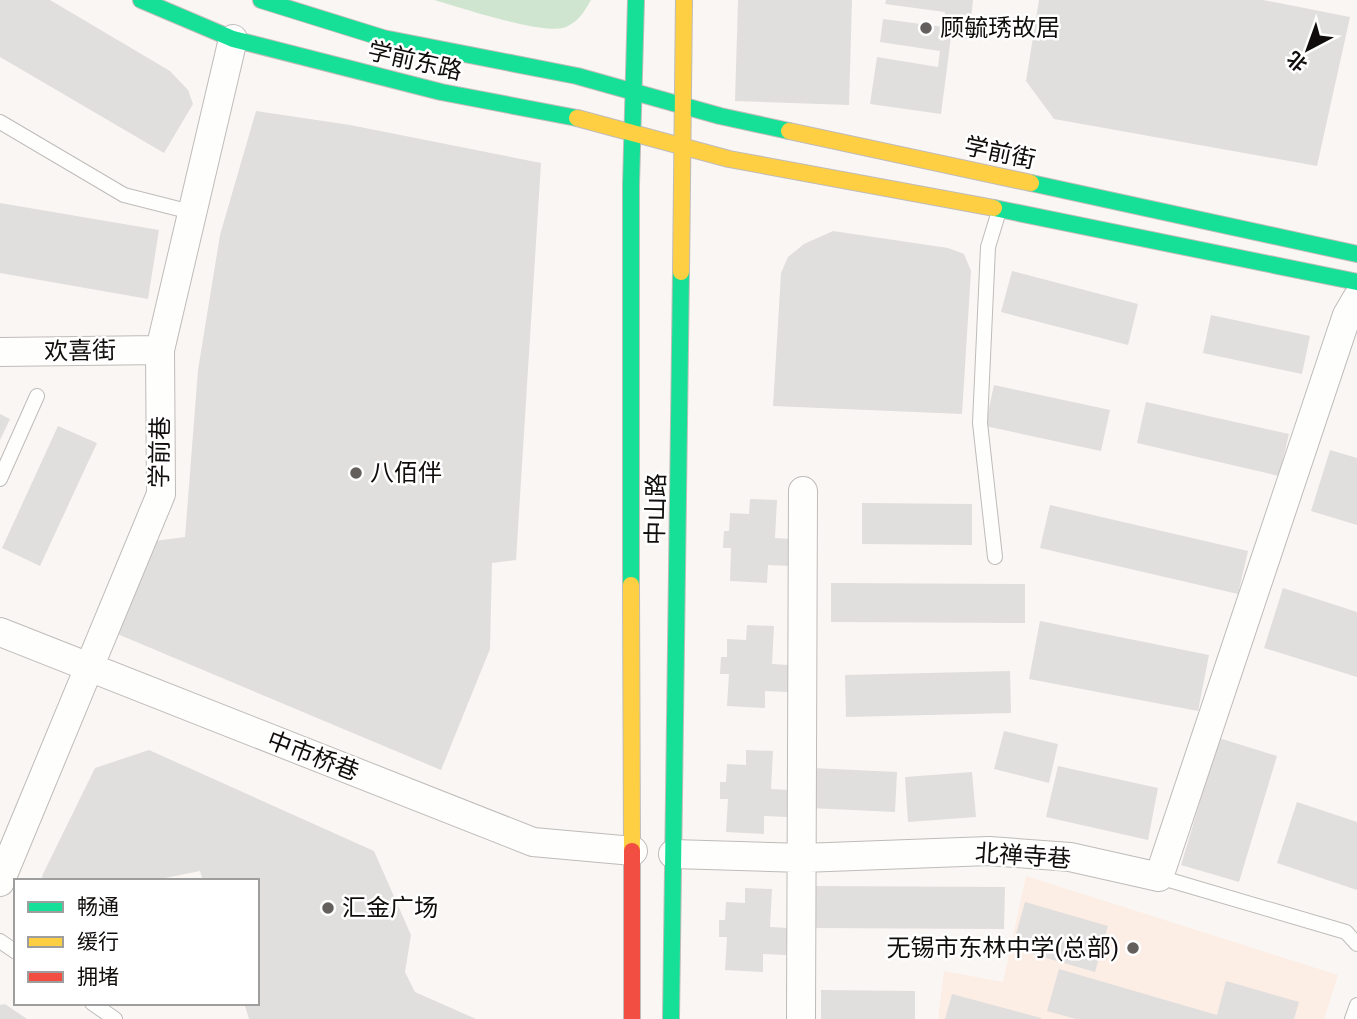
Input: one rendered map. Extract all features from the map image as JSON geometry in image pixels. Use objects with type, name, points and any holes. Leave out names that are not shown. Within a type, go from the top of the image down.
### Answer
[{"type":"main road","name":"学前东路","points":[[141,0],[233,39],[441,92],[572,117],[684,148]]},
{"type":"main road","name":"学前东路","points":[[261,0],[383,38],[577,76],[634,91]]},
{"type":"main road","name":"中山路","points":[[632,1019],[633,134],[636,0]]},
{"type":"main road","name":"中山路","points":[[671,1019],[684,0]]},
{"type":"main road","name":"学前街","points":[[634,91],[720,116],[1357,254]]},
{"type":"main road","points":[[684,148],[1357,282]]},
{"type":"street","name":"学前巷","points":[[0,883],[89,667],[130,576],[161,494],[160,350],[233,39]]},
{"type":"street","points":[[1159,877],[1347,315],[1357,298]]},
{"type":"street","name":"欢喜街","points":[[0,352],[160,350]]},
{"type":"street","points":[[801,1019],[803,491]]},
{"type":"street","name":"中市桥巷","points":[[0,632],[533,842],[633,851]]},
{"type":"street","name":"北禅寺巷","points":[[673,854],[802,858],[989,851],[1070,857],[1159,877]]},
{"type":"lane","points":[[0,122],[124,195],[191,212]]},
{"type":"lane","points":[[995,557],[980,423],[988,247],[999,210]]},
{"type":"lane","points":[[0,479],[37,396]]},
{"type":"lane","name":"北禅寺巷","points":[[1159,877],[1346,932],[1357,944]]},
{"type":"lane","points":[[95,1005],[115,1019]]},
{"type":"lane","points":[[1352,1019],[1357,1005]]},
{"type":"shaded area","name":"无锡市东林中学(总部)","points":[[1026,876],[1338,975],[1324,1019],[938,1019],[944,971],[1003,982]]},
{"type":"green space","points":[[434,0],[591,0],[574,22],[555,29],[522,24]]},
{"type":"building","points":[[0,0],[50,0],[170,71],[188,90],[193,104],[164,153],[0,57]]},
{"type":"building","points":[[738,0],[852,0],[849,105],[735,101]]},
{"type":"building","points":[[886,0],[973,0],[969,39],[951,37],[941,114],[870,104],[877,57],[938,67],[940,51],[880,42],[883,19],[944,27],[945,12],[885,4]]},
{"type":"building","points":[[1039,0],[1263,0],[1350,17],[1317,166],[1054,119],[1026,81]]},
{"type":"building","name":"八佰伴","points":[[256,111],[350,125],[541,163],[516,560],[492,563],[490,649],[441,770],[115,633],[154,541],[185,537],[198,370],[220,235]]},
{"type":"building","points":[[0,203],[159,230],[148,299],[0,273]]},
{"type":"building","points":[[833,231],[948,248],[964,254],[971,271],[962,414],[773,406],[781,273],[788,257],[804,244]]},
{"type":"building","points":[[1012,271],[1138,304],[1128,345],[1001,312]]},
{"type":"building","points":[[1211,315],[1310,336],[1302,374],[1203,353]]},
{"type":"building","points":[[994,385],[1110,410],[1101,451],[985,426]]},
{"type":"building","points":[[1146,402],[1289,434],[1279,476],[1137,443]]},
{"type":"building","points":[[0,414],[10,419],[0,440]]},
{"type":"building","points":[[58,426],[97,443],[40,566],[2,548]]},
{"type":"building","points":[[1330,450],[1357,458],[1357,525],[1311,511]]},
{"type":"building","points":[[750,499],[777,500],[775,538],[792,539],[791,566],[768,565],[767,583],[730,581],[731,548],[723,548],[724,531],[729,531],[730,513],[749,514]]},
{"type":"building","points":[[862,503],[972,504],[972,545],[862,544]]},
{"type":"building","points":[[1050,505],[1248,551],[1238,594],[1040,548]]},
{"type":"building","points":[[831,583],[1025,584],[1025,623],[831,622]]},
{"type":"building","points":[[1283,588],[1357,612],[1357,677],[1264,648]]},
{"type":"building","points":[[1040,621],[1209,655],[1198,711],[1029,679]]},
{"type":"building","points":[[747,625],[774,626],[772,664],[789,665],[788,692],[765,691],[765,708],[727,706],[729,674],[720,674],[721,657],[727,657],[727,639],[746,640]]},
{"type":"building","points":[[1010,671],[1011,713],[846,717],[845,675]]},
{"type":"building","points":[[1004,731],[1058,744],[1049,783],[994,769]]},
{"type":"building","points":[[1219,738],[1277,756],[1239,882],[1181,865]]},
{"type":"building","name":"汇金广场","points":[[149,750],[374,851],[411,935],[405,972],[415,992],[476,1019],[249,1019],[245,1005],[259,1005],[259,879],[202,879],[200,871],[160,879],[43,879],[95,768]]},
{"type":"building","points":[[746,750],[773,751],[771,789],[788,790],[787,817],[764,816],[764,834],[726,832],[728,799],[720,799],[720,782],[726,782],[727,764],[746,765]]},
{"type":"building","points":[[1058,766],[1158,788],[1148,840],[1046,817]]},
{"type":"building","points":[[812,768],[897,772],[895,812],[810,808]]},
{"type":"building","points":[[972,772],[976,817],[908,822],[905,777]]},
{"type":"building","points":[[1297,802],[1357,822],[1357,890],[1277,863]]},
{"type":"building","points":[[812,886],[1005,887],[1004,929],[812,928]]},
{"type":"building","points":[[745,888],[772,889],[770,927],[788,928],[786,955],[763,954],[763,972],[725,970],[727,937],[719,937],[719,920],[725,920],[726,902],[745,903]]},
{"type":"building","points":[[1025,902],[1108,926],[1095,972],[1012,948]]},
{"type":"building","points":[[1059,969],[1217,1015],[1226,981],[1299,1002],[1294,1019],[1076,1019],[1047,1011]]},
{"type":"building","points":[[821,990],[915,991],[915,1019],[821,1019]]},
{"type":"building","points":[[952,994],[1041,1018],[1041,1019],[945,1019]]},
{"type":"building","points":[[5,1004],[27,1019],[0,1019],[0,1005]]},
{"type":"traffic: fast","points":[[141,0],[233,39],[441,92],[577,118]]},
{"type":"traffic: fast","points":[[261,0],[383,38],[577,76],[720,116],[789,131]]},
{"type":"traffic: fast","points":[[631,585],[631,185],[636,0]]},
{"type":"traffic: fast","points":[[1031,183],[1357,254]]},
{"type":"traffic: fast","points":[[994,208],[1357,282]]},
{"type":"traffic: fast","points":[[671,1019],[681,272]]},
{"type":"traffic: slow","points":[[681,272],[684,0]]},
{"type":"traffic: slow","points":[[577,118],[729,159],[994,208]]},
{"type":"traffic: slow","points":[[789,131],[1031,183]]},
{"type":"traffic: slow","points":[[631,585],[632,851]]},
{"type":"traffic: jam","points":[[632,851],[632,1019]]},
{"type":"place","name":"顾毓琇故居","points":[[926,28]]},
{"type":"place","name":"八佰伴","points":[[356,473]]},
{"type":"place","name":"汇金广场","points":[[328,908]]},
{"type":"place","name":"无锡市东林中学(总部)","points":[[1133,948]]}]
